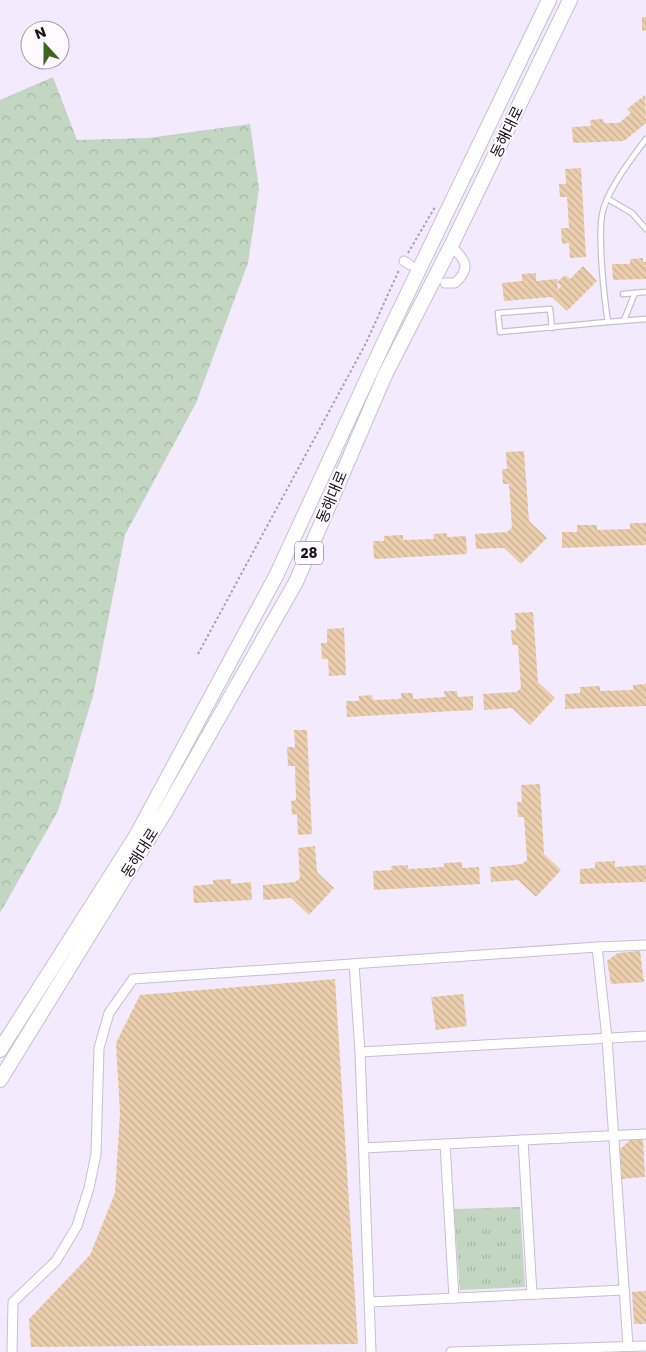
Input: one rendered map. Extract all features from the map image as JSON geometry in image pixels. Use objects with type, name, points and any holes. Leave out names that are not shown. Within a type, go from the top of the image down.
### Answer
[{"type":"main road","points":[[0,1050],[136,836],[276,576],[387,336],[549,0]]},
{"type":"main road","name":"동해대로","points":[[0,1080],[165,812],[296,582],[385,375],[451,246],[570,0]]},
{"type":"street","points":[[445,282],[456,283],[462,277],[466,266],[463,257],[451,246]]},
{"type":"street","points":[[12,1352],[13,1302],[56,1261],[76,1226],[89,1188],[96,1154],[99,1048],[108,1013],[133,979],[597,947],[646,946]]},
{"type":"street","points":[[597,947],[607,1038],[628,1346]]},
{"type":"street","points":[[354,964],[360,1052],[372,1352]]},
{"type":"street","points":[[360,1052],[646,1036]]},
{"type":"street","points":[[364,1148],[646,1134]]},
{"type":"street","points":[[524,1140],[532,1294]]},
{"type":"street","points":[[444,1144],[454,1298]]},
{"type":"street","points":[[370,1302],[624,1290]]},
{"type":"street","points":[[450,1352],[646,1346]]},
{"type":"lane","points":[[608,322],[601,236],[602,214],[608,199],[646,139]]},
{"type":"lane","points":[[608,199],[632,213],[646,229]]},
{"type":"lane","points":[[624,294],[646,292]]},
{"type":"lane","points":[[624,320],[635,293]]},
{"type":"lane","points":[[552,328],[550,309],[498,312],[500,332],[552,328],[624,320],[646,319]]},
{"type":"path","points":[[198,654],[366,343],[437,203]]},
{"type":"green space","points":[[53,77],[77,140],[148,138],[250,124],[259,189],[248,263],[196,403],[125,535],[93,696],[58,811],[0,913],[0,100]]},
{"type":"green space","points":[[520,1207],[525,1287],[460,1290],[454,1209]]},
{"type":"building","points":[[642,17],[646,17],[646,30],[642,31]]},
{"type":"building","points":[[645,95],[646,123],[624,141],[573,143],[572,127],[591,126],[590,120],[603,119],[604,123],[619,123],[631,113],[627,109]]},
{"type":"building","points":[[581,168],[586,257],[570,258],[569,243],[562,244],[561,228],[569,228],[567,197],[560,197],[559,184],[566,184],[565,169]]},
{"type":"building","points":[[643,258],[643,262],[646,262],[646,279],[613,280],[612,264],[630,264],[630,259]]},
{"type":"building","points":[[583,266],[597,281],[567,311],[552,297],[504,301],[502,283],[522,281],[522,274],[536,273],[536,281],[557,279],[557,282],[565,275],[570,279]]},
{"type":"building","points":[[524,451],[529,521],[547,538],[521,564],[504,548],[476,549],[475,534],[507,532],[512,527],[509,484],[503,484],[502,469],[507,469],[506,452]]},
{"type":"building","points":[[630,523],[646,523],[646,545],[562,548],[562,532],[577,532],[577,525],[597,525],[597,530],[630,529]]},
{"type":"building","points":[[447,533],[447,537],[466,536],[467,554],[374,559],[373,541],[384,541],[384,536],[403,535],[403,540],[434,539],[433,534]]},
{"type":"building","points":[[533,612],[538,682],[555,698],[530,725],[512,708],[484,710],[483,694],[516,692],[521,688],[518,645],[512,645],[511,630],[516,630],[515,613]]},
{"type":"building","points":[[344,628],[346,675],[329,676],[328,659],[322,659],[321,643],[327,643],[327,629]]},
{"type":"building","points":[[646,684],[646,706],[565,709],[565,694],[580,693],[580,687],[600,686],[600,691],[633,690],[633,685]]},
{"type":"building","points":[[444,691],[457,691],[458,697],[473,696],[473,710],[347,717],[346,701],[359,701],[359,696],[372,695],[373,700],[401,699],[401,693],[413,693],[413,699],[445,697]]},
{"type":"building","points":[[294,730],[307,730],[312,834],[298,835],[297,814],[292,815],[291,801],[296,800],[295,766],[288,766],[287,747],[295,747]]},
{"type":"building","points":[[540,784],[544,854],[561,870],[536,897],[518,880],[491,882],[490,867],[522,864],[527,860],[524,817],[518,817],[517,802],[522,802],[521,785]]},
{"type":"building","points":[[315,846],[317,872],[334,888],[309,915],[291,898],[263,900],[263,885],[295,882],[300,878],[298,848]]},
{"type":"building","points":[[615,861],[615,867],[646,865],[646,882],[580,884],[580,869],[595,868],[595,862]]},
{"type":"building","points":[[462,862],[462,868],[479,867],[480,884],[374,890],[373,871],[392,870],[391,866],[408,865],[408,869],[444,867],[444,863]]},
{"type":"building","points":[[231,879],[231,884],[251,882],[252,900],[194,903],[193,886],[213,884],[213,880]]},
{"type":"building","points":[[640,951],[644,982],[611,984],[607,961],[618,953]]},
{"type":"building","points":[[335,979],[358,1344],[31,1347],[29,1319],[90,1255],[115,1193],[120,1113],[116,1043],[140,995]]},
{"type":"building","points":[[463,994],[467,1026],[436,1030],[431,997]]},
{"type":"building","points":[[643,1139],[645,1177],[622,1179],[620,1149],[630,1140]]},
{"type":"building","points":[[646,1291],[646,1324],[634,1324],[632,1292]]}]
